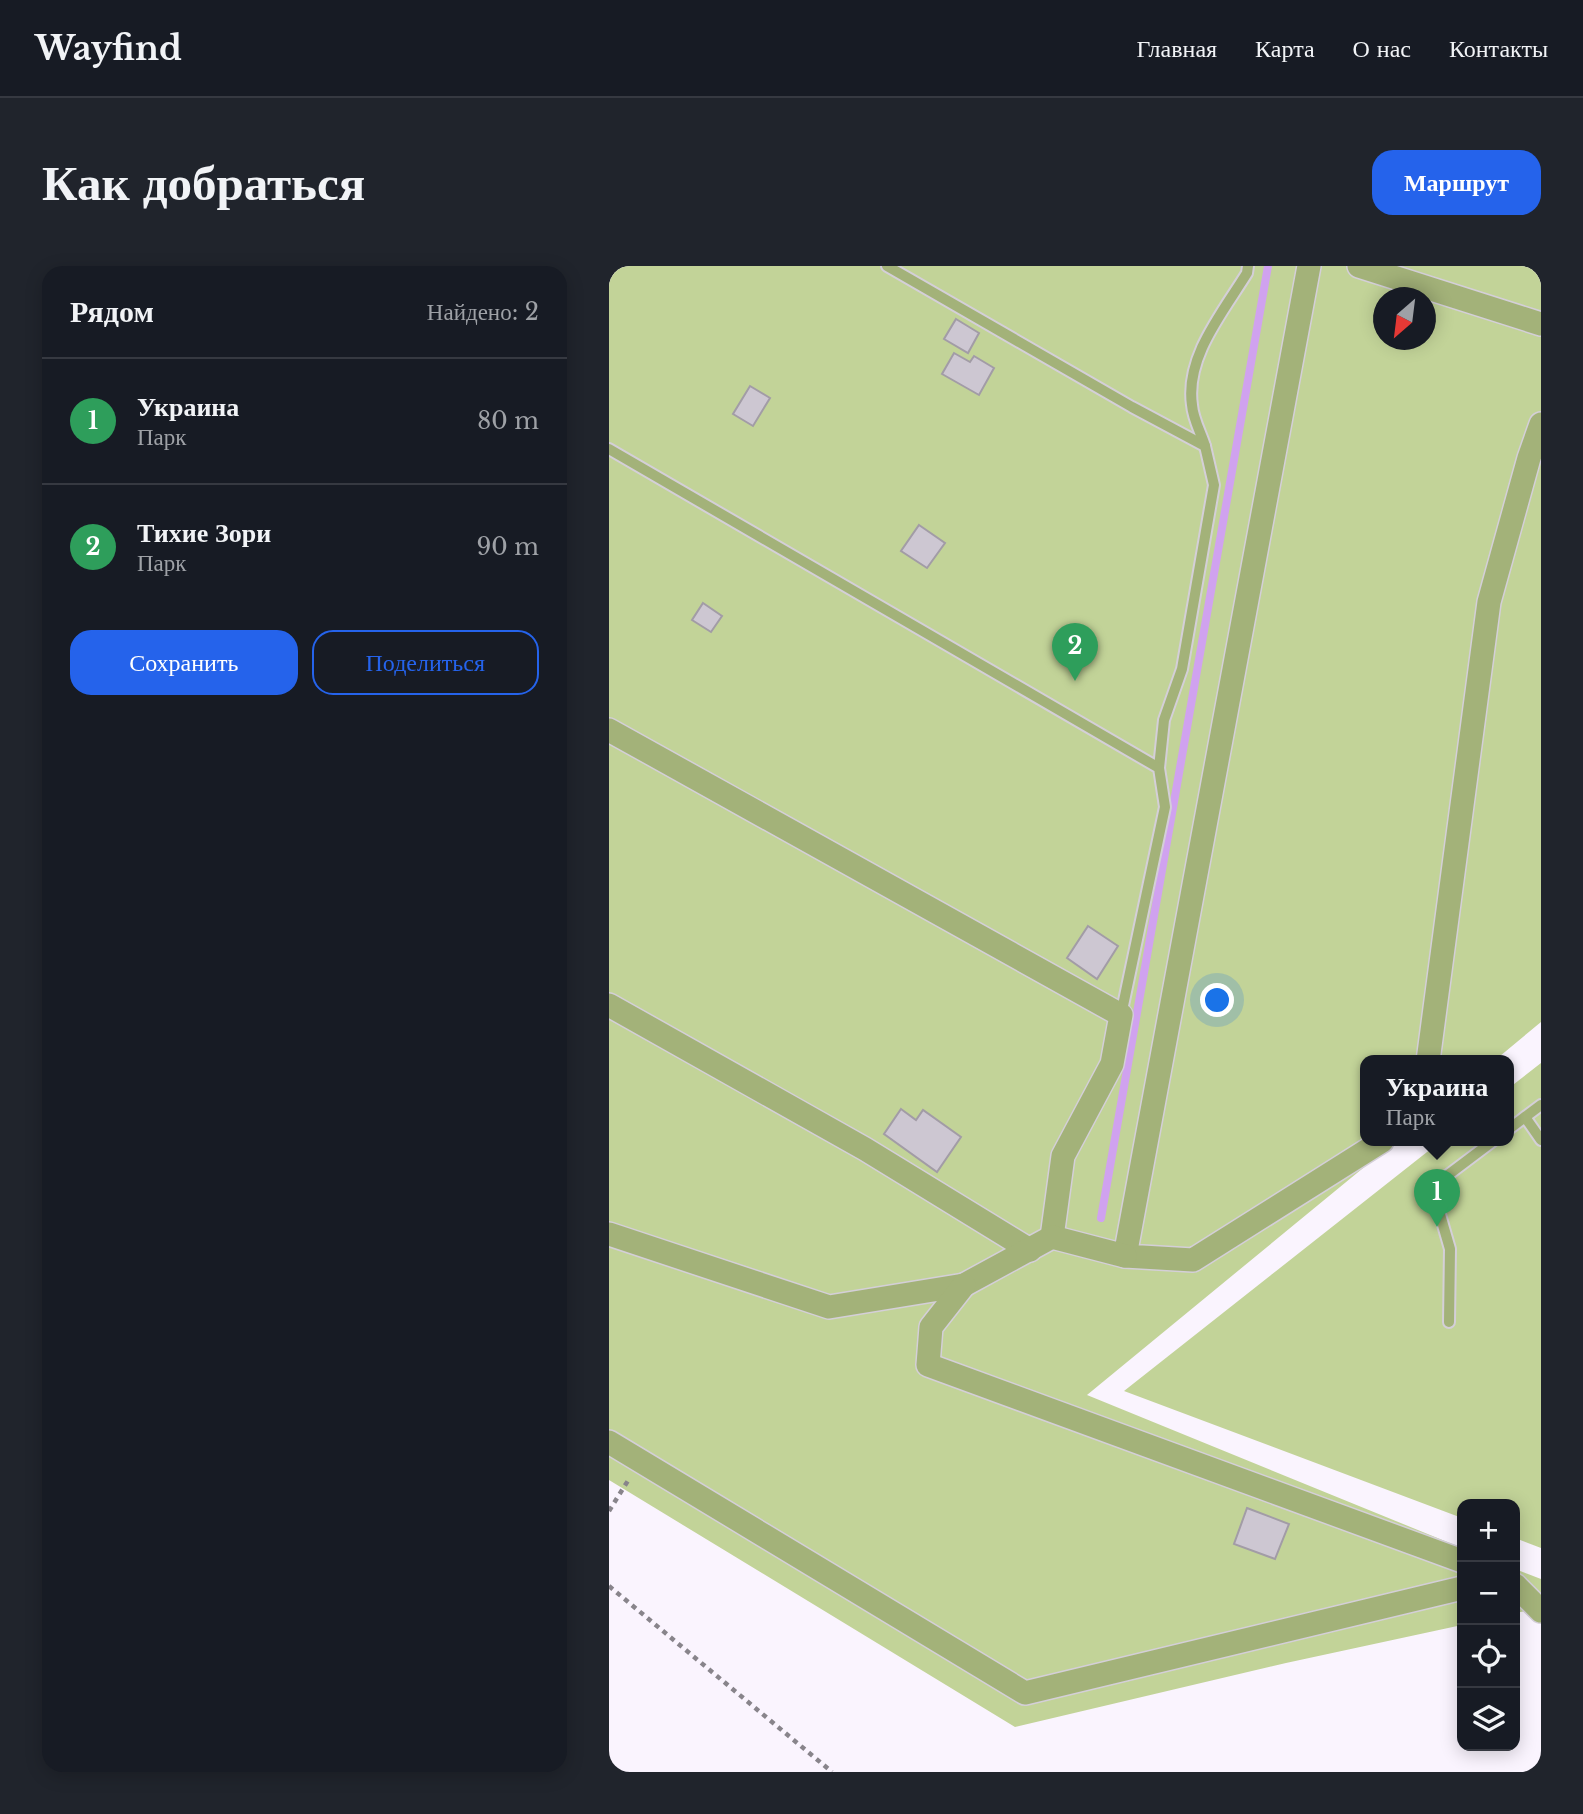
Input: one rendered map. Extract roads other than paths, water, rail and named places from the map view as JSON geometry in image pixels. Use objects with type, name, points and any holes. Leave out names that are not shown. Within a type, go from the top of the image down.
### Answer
[{"type":"street","points":[[1125,1256],[1309,266]]},
{"type":"street","points":[[1359,266],[1541,324]]},
{"type":"street","points":[[1429,1055],[1489,602],[1541,424]]},
{"type":"street","points":[[609,730],[1121,1014],[1112,1065],[1063,1156],[1052,1237]]},
{"type":"street","points":[[609,1005],[865,1149],[1030,1250]]},
{"type":"street","points":[[609,1234],[829,1307],[964,1285],[1052,1237],[1125,1256],[1193,1259],[1374,1146]]},
{"type":"street","points":[[964,1285],[931,1327],[928,1365],[1457,1559]]},
{"type":"street","points":[[609,1442],[1025,1693],[1457,1589]]},
{"type":"street","points":[[1520,1590],[1541,1611]]},
{"type":"lane","points":[[887,266],[1205,446]]},
{"type":"lane","points":[[1121,1014],[1165,807],[1159,768],[1164,720],[1182,669],[1214,485],[1192,407],[1191,378],[1205,342],[1247,273],[1248,266]]},
{"type":"lane","points":[[609,449],[1159,768]]},
{"type":"lane","points":[[1514,1125],[1541,1105]]},
{"type":"lane","points":[[1525,1117],[1541,1140]]},
{"type":"lane","points":[[1449,1321],[1450,1249],[1432,1187],[1486,1146]]},
{"type":"waterway","points":[[1101,1218],[1268,266]]},
{"type":"place","name":"Тихие Зори","points":[[1075,681]]},
{"type":"place","name":"Украина","points":[[1437,1227]]}]
